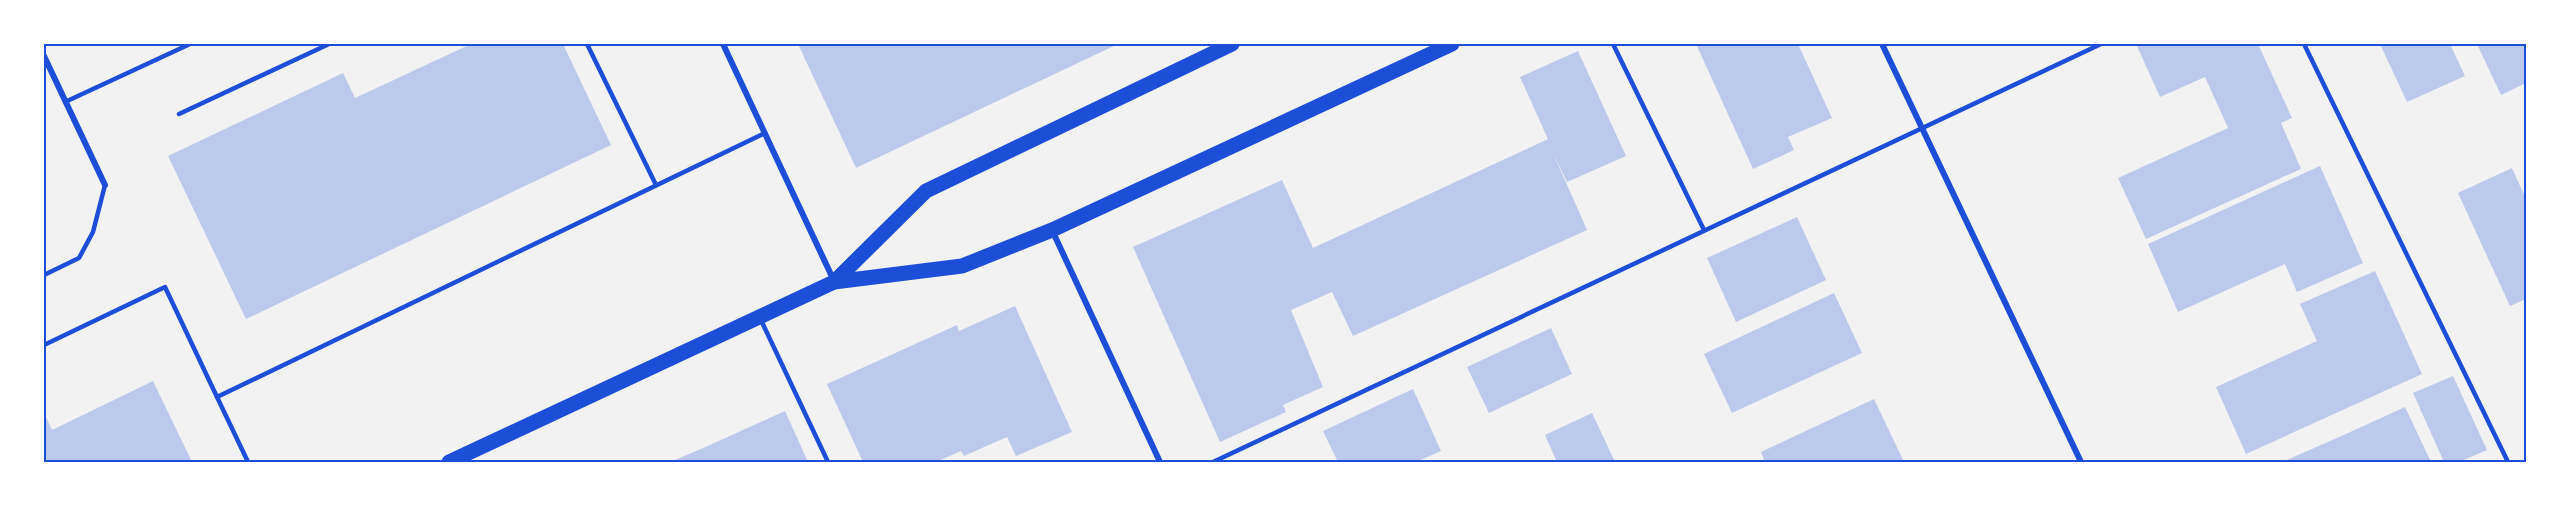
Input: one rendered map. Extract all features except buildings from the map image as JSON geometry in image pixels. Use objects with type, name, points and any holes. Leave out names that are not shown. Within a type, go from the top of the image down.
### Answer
[{"type":"main road","points":[[834,282],[926,191],[1232,44]]},
{"type":"main road","points":[[449,462],[834,282],[962,266],[1052,230],[1452,44]]},
{"type":"street","points":[[723,44],[834,282]]},
{"type":"street","points":[[1882,44],[2081,462]]},
{"type":"street","points":[[44,56],[105,185]]},
{"type":"street","points":[[1052,230],[1160,462]]},
{"type":"lane","points":[[65,102],[190,44]]},
{"type":"lane","points":[[179,114],[329,44]]},
{"type":"lane","points":[[587,44],[656,185]]},
{"type":"lane","points":[[1613,44],[1704,230]]},
{"type":"lane","points":[[1214,462],[2101,44]]},
{"type":"lane","points":[[2304,44],[2508,462]]},
{"type":"lane","points":[[217,397],[765,133]]},
{"type":"lane","points":[[44,275],[79,258],[93,232],[105,185]]},
{"type":"lane","points":[[44,345],[165,287],[248,462]]},
{"type":"lane","points":[[759,317],[828,462]]}]
